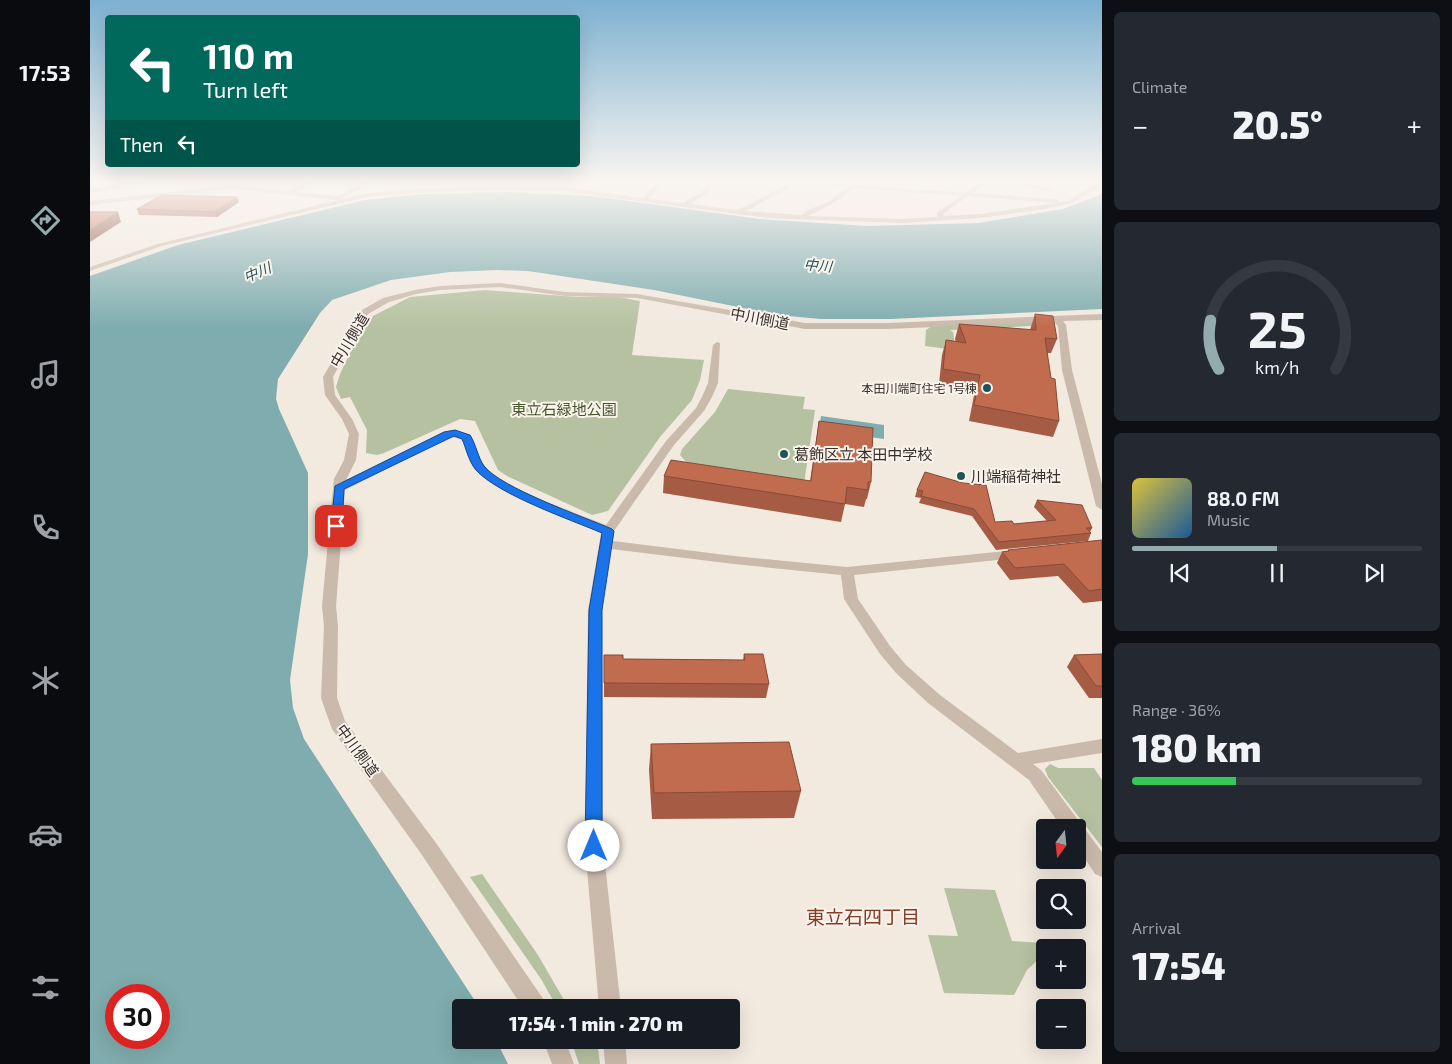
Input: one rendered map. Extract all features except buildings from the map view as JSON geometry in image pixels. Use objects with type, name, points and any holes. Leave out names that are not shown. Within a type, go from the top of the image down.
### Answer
[{"type":"street","points":[[90,269],[160,245],[229,229]]},
{"type":"street","name":"中川側道","points":[[530,999],[430,849],[338,724],[329,698],[329,606],[339,488],[340,479],[350,460],[354,434],[347,419],[330,395],[328,384],[330,371],[369,308],[386,300],[422,291],[457,286],[500,285],[565,294],[637,296],[814,327],[895,326],[1102,317]]},
{"type":"street","points":[[1056,319],[1062,325],[1067,370],[1102,506]]},
{"type":"street","points":[[609,999],[594,846],[595,610],[607,538],[670,443],[707,397],[713,383],[717,345]]},
{"type":"street","points":[[339,488],[447,434],[463,434],[479,467],[489,477],[507,488],[607,538],[734,560],[848,571],[1033,552]]},
{"type":"street","points":[[350,460],[364,468],[391,461]]},
{"type":"street","points":[[848,571],[851,599],[869,629],[901,669],[934,699],[1035,775],[1067,819]]},
{"type":"street","points":[[1016,760],[1102,746]]},
{"type":"street","points":[[1086,845],[1102,868]]},
{"type":"street","points":[[557,1049],[563,1064]]},
{"type":"street","points":[[615,1049],[616,1064]]},
{"type":"green space","name":"東立石緑地公園","points":[[485,290],[577,297],[619,297],[640,301],[632,355],[704,360],[700,380],[692,400],[660,437],[608,511],[592,515],[507,476],[498,470],[475,421],[460,419],[384,453],[377,455],[366,453],[367,430],[350,397],[341,399],[336,387],[350,353],[373,316],[410,297]]},
{"type":"green space","points":[[1039,322],[1052,325],[950,330],[953,332],[956,350],[925,346],[926,330],[932,326]]},
{"type":"green space","points":[[728,389],[805,397],[803,409],[815,410],[803,490],[696,473],[680,455],[682,449],[715,412]]},
{"type":"green space","points":[[1050,764],[1058,768],[1094,768],[1102,780],[1102,847],[1086,826],[1086,819],[1080,819],[1048,777],[1045,769]]},
{"type":"green space","points":[[482,874],[538,955],[563,999],[552,999],[541,979],[470,877]]},
{"type":"green space","points":[[944,888],[995,890],[1012,941],[1036,943],[1036,962],[1027,970],[1014,995],[944,993],[928,935],[958,936]]},
{"type":"green space","points":[[574,1049],[598,1049],[600,1064],[579,1064]]},
{"type":"water","name":"中川","points":[[246,229],[1102,229],[1102,309],[891,319],[821,319],[777,315],[654,290],[528,271],[497,270],[450,272],[391,280],[332,300],[320,313],[278,379],[276,399],[308,473],[308,554],[290,680],[293,708],[304,739],[474,999],[452,999],[452,1049],[500,1049],[508,1064],[90,1064],[90,276],[178,245]]},
{"type":"water","points":[[821,416],[884,425],[884,439],[819,430]]},
{"type":"place","name":"本田川端町住宅 1号棟","points":[[987,388]]},
{"type":"place","name":"葛飾区立 本田中学校","points":[[784,454]]},
{"type":"place","name":"川端稲荷神社","points":[[961,476]]},
{"type":"district","name":"東立石四丁目","points":[[863,916]]},
{"type":"route","points":[[336,526],[339,488],[447,434],[455,433],[463,434],[466,437],[479,467],[489,477],[507,488],[608,531],[595,610],[594,846]]}]
